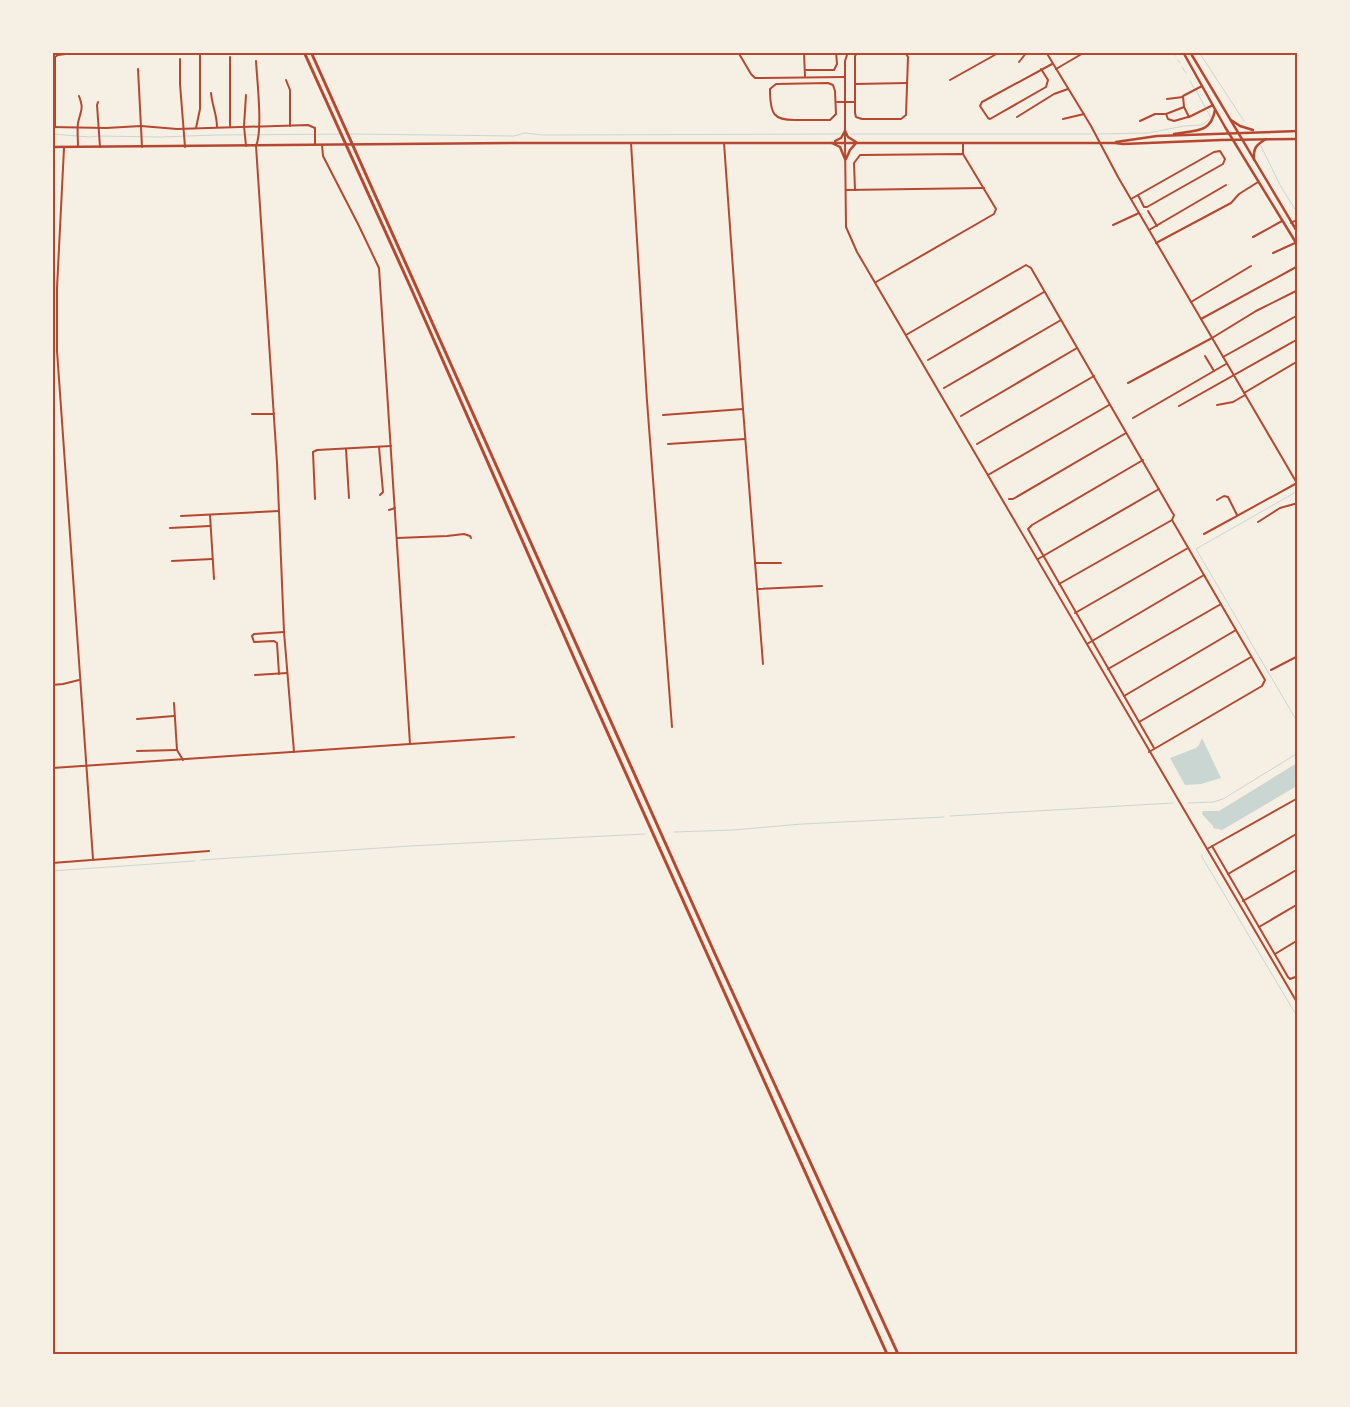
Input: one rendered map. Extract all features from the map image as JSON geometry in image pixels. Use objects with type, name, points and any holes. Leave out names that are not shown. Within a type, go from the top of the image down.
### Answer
[{"type":"highway","points":[[304,52],[887,1354]]},
{"type":"highway","points":[[311,52],[715,954],[898,1354]]},
{"type":"main road","points":[[1183,52],[1215,110],[1296,245]]},
{"type":"main road","points":[[1190,52],[1298,234]]},
{"type":"main road","points":[[1163,136],[1204,128],[1213,120],[1215,110]]},
{"type":"main road","points":[[1228,117],[1240,126],[1256,131]]},
{"type":"main road","points":[[831,142],[842,138],[845,130]]},
{"type":"main road","points":[[845,130],[851,140],[857,142]]},
{"type":"main road","points":[[1115,143],[1123,140],[1163,136],[1256,131],[1298,131]]},
{"type":"main road","points":[[1255,162],[1254,149],[1257,144],[1268,138]]},
{"type":"main road","points":[[52,147],[831,142],[1098,142],[1124,144],[1298,138]]},
{"type":"main road","points":[[831,142],[840,147],[846,160]]},
{"type":"main road","points":[[846,160],[857,142]]},
{"type":"street","points":[[81,52],[58,54],[55,57],[54,127],[141,127],[185,130],[230,126],[259,128],[313,126],[315,130],[315,145]]},
{"type":"street","points":[[196,128],[200,108],[200,52]]},
{"type":"street","points":[[738,52],[753,77],[846,77]]},
{"type":"street","points":[[804,52],[805,77]]},
{"type":"street","points":[[804,70],[834,70],[837,64],[836,52]]},
{"type":"street","points":[[848,52],[845,61],[846,227],[857,252],[1298,1004]]},
{"type":"street","points":[[858,52],[855,56],[854,102],[856,116],[862,119],[904,118],[908,112],[908,57],[906,52]]},
{"type":"street","points":[[950,80],[1000,52]]},
{"type":"street","points":[[1019,62],[1027,52]]},
{"type":"street","points":[[1046,52],[1084,114],[1131,200],[1296,484],[1204,534]]},
{"type":"street","points":[[1056,69],[1085,52]]},
{"type":"street","points":[[230,57],[230,126]]},
{"type":"street","points":[[180,59],[180,84],[186,147]]},
{"type":"street","points":[[256,61],[259,128],[259,139],[256,146],[280,511],[284,632],[294,752]]},
{"type":"street","points":[[1041,69],[1048,80],[1046,86],[992,118],[988,118],[980,106],[981,103],[1041,69],[1052,64]]},
{"type":"street","points":[[138,69],[142,147]]},
{"type":"street","points":[[286,80],[290,90],[290,126]]},
{"type":"street","points":[[828,83],[835,88],[836,102],[835,116],[830,120],[780,120],[776,116],[770,102],[770,90],[776,84],[828,83]]},
{"type":"street","points":[[854,84],[907,83]]},
{"type":"street","points":[[1167,100],[1183,97],[1202,86]]},
{"type":"street","points":[[1017,117],[1054,94],[1068,89]]},
{"type":"street","points":[[211,93],[217,127]]},
{"type":"street","points":[[246,95],[244,127],[246,146]]},
{"type":"street","points":[[78,147],[78,128],[82,108],[79,96]]},
{"type":"street","points":[[1183,97],[1184,108],[1189,117]]},
{"type":"street","points":[[98,102],[100,147]]},
{"type":"street","points":[[836,102],[854,102]]},
{"type":"street","points":[[1166,114],[1171,121],[1189,117],[1213,105]]},
{"type":"street","points":[[1140,121],[1155,114],[1166,114],[1184,108]]},
{"type":"street","points":[[1064,119],[1084,114]]},
{"type":"street","points":[[631,143],[647,401],[672,727]]},
{"type":"street","points":[[724,143],[763,664]]},
{"type":"street","points":[[876,282],[994,214],[996,208],[964,154],[963,143]]},
{"type":"street","points":[[322,145],[323,156],[379,268],[410,744]]},
{"type":"street","points":[[64,147],[57,288],[57,351],[93,859]]},
{"type":"street","points":[[1131,200],[1138,195],[1214,152],[1220,152],[1225,159],[1223,164],[1147,208],[1144,207],[1138,195]]},
{"type":"street","points":[[855,190],[854,163],[860,155],[964,154]]},
{"type":"street","points":[[1156,243],[1231,203],[1239,194],[1258,182]]},
{"type":"street","points":[[1149,230],[1226,185]]},
{"type":"street","points":[[846,190],[984,188]]},
{"type":"street","points":[[1148,211],[1157,226]]},
{"type":"street","points":[[1113,225],[1139,213]]},
{"type":"street","points":[[1291,223],[1297,220]]},
{"type":"street","points":[[1252,237],[1282,221]]},
{"type":"street","points":[[1273,253],[1296,245]]},
{"type":"street","points":[[906,335],[1026,265],[1031,268],[1127,432],[1172,512],[1174,516],[1172,520],[1265,680],[1264,685],[1149,752]]},
{"type":"street","points":[[1191,302],[1251,266]]},
{"type":"street","points":[[1201,320],[1298,266]]},
{"type":"street","points":[[1128,383],[1211,339],[1256,311],[1298,290]]},
{"type":"street","points":[[928,360],[1044,292]]},
{"type":"street","points":[[1223,357],[1298,315]]},
{"type":"street","points":[[944,388],[1061,320]]},
{"type":"street","points":[[1179,406],[1298,339]]},
{"type":"street","points":[[961,416],[1077,348]]},
{"type":"street","points":[[1205,356],[1214,371]]},
{"type":"street","points":[[1217,405],[1233,402],[1298,361]]},
{"type":"street","points":[[1133,418],[1227,363]]},
{"type":"street","points":[[977,444],[1094,376]]},
{"type":"street","points":[[988,475],[1110,404]]},
{"type":"street","points":[[663,414],[743,409]]},
{"type":"street","points":[[252,414],[274,414]]},
{"type":"street","points":[[1009,499],[1013,499],[1127,432]]},
{"type":"street","points":[[668,444],[745,439]]},
{"type":"street","points":[[315,499],[313,452],[391,446]]},
{"type":"street","points":[[379,447],[383,492],[380,495]]},
{"type":"street","points":[[346,449],[349,498]]},
{"type":"street","points":[[1143,460],[1028,529],[1042,557],[1155,749]]},
{"type":"street","points":[[1038,559],[1159,489]]},
{"type":"street","points":[[1217,500],[1224,496],[1228,497],[1238,515]]},
{"type":"street","points":[[1258,522],[1280,508],[1298,503]]},
{"type":"street","points":[[388,510],[395,508]]},
{"type":"street","points":[[181,516],[280,511]]},
{"type":"street","points":[[210,516],[214,579]]},
{"type":"street","points":[[1059,584],[1172,520]]},
{"type":"street","points":[[170,528],[211,526]]},
{"type":"street","points":[[397,538],[464,534],[471,538]]},
{"type":"street","points":[[1075,613],[1188,548]]},
{"type":"street","points":[[172,561],[213,559]]},
{"type":"street","points":[[755,563],[781,563]]},
{"type":"street","points":[[1086,644],[1204,575]]},
{"type":"street","points":[[757,589],[822,586]]},
{"type":"street","points":[[1108,669],[1221,604]]},
{"type":"street","points":[[1124,696],[1236,630]]},
{"type":"street","points":[[279,674],[277,643],[272,640],[254,642],[252,636],[254,634],[284,632]]},
{"type":"street","points":[[1272,670],[1298,656]]},
{"type":"street","points":[[1139,722],[1251,657]]},
{"type":"street","points":[[255,675],[287,673]]},
{"type":"street","points":[[52,685],[79,680]]},
{"type":"street","points":[[174,703],[177,750],[183,760]]},
{"type":"street","points":[[137,719],[175,716]]},
{"type":"street","points":[[52,768],[514,737]]},
{"type":"street","points":[[138,751],[177,750]]},
{"type":"street","points":[[1207,849],[1298,798]]},
{"type":"street","points":[[1228,874],[1298,833]]},
{"type":"street","points":[[1212,846],[1290,979],[1298,976]]},
{"type":"street","points":[[52,862],[209,851]]},
{"type":"street","points":[[1243,900],[1298,869]]},
{"type":"street","points":[[1259,927],[1298,904]]},
{"type":"street","points":[[1275,954],[1298,940]]},
{"type":"shaded area","points":[[1202,738],[1221,778],[1201,784],[1185,785],[1170,758],[1196,748]]},
{"type":"shaded area","points":[[1297,763],[1297,786],[1222,830],[1213,828],[1202,814],[1203,811],[1219,811]]},
{"type":"waterway","points":[[1173,52],[1175,56]]},
{"type":"waterway","points":[[1199,52],[1244,121]]},
{"type":"waterway","points":[[1182,67],[1186,73]]},
{"type":"waterway","points":[[1190,81],[1194,88]]},
{"type":"waterway","points":[[1196,90],[1205,107]]},
{"type":"waterway","points":[[1097,134],[1148,133],[1184,126],[1202,125],[1211,118],[1207,110]]},
{"type":"waterway","points":[[52,134],[90,137],[352,134],[514,136],[525,133],[543,135],[840,134]]},
{"type":"waterway","points":[[851,134],[1091,134]]},
{"type":"waterway","points":[[1261,146],[1280,185],[1298,214]]},
{"type":"waterway","points":[[1298,494],[1296,492],[1196,549],[1298,723]]},
{"type":"waterway","points":[[1188,803],[1213,802],[1223,799],[1298,753]]},
{"type":"waterway","points":[[950,816],[1173,803]]},
{"type":"waterway","points":[[674,832],[944,817]]},
{"type":"waterway","points":[[201,860],[410,846],[645,834]]},
{"type":"waterway","points":[[1202,855],[1298,1018]]},
{"type":"waterway","points":[[52,871],[195,861]]}]
